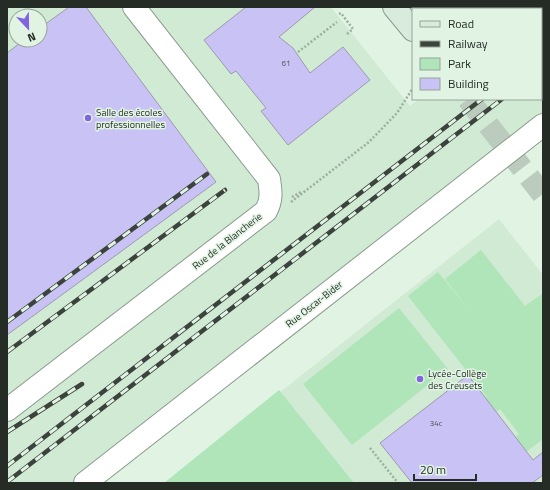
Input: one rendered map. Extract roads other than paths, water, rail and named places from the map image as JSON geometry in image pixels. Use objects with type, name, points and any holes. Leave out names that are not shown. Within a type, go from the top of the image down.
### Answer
[{"type":"main road","points":[[394,7],[412,29]]},
{"type":"street","name":"Rue de la Blancherie","points":[[7,410],[266,212],[270,202],[272,192],[269,179],[134,7]]},
{"type":"street","name":"Rue Oscar-Bider","points":[[84,483],[543,125]]},
{"type":"tunnel","points":[[469,100],[543,195]]},
{"type":"railway","points":[[7,466],[481,100]]},
{"type":"railway","points":[[7,482],[501,100]]},
{"type":"railway","points":[[7,322],[207,174]]},
{"type":"railway","points":[[7,352],[225,190]]},
{"type":"railway","points":[[7,432],[82,384]]},
{"type":"place","name":"Salle des écoles professionnelles","points":[[88,118]]},
{"type":"place","name":"Lycée-Collège des Creusets","points":[[420,379]]}]
